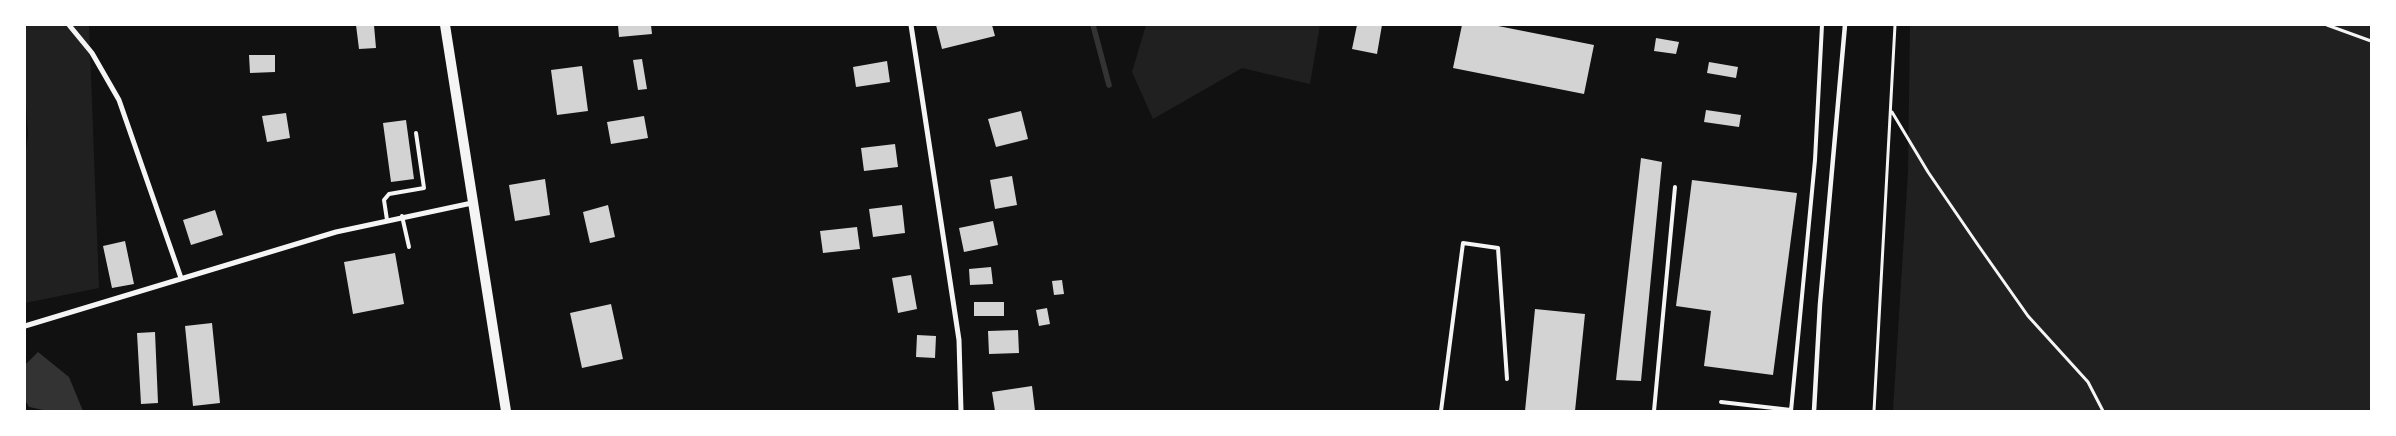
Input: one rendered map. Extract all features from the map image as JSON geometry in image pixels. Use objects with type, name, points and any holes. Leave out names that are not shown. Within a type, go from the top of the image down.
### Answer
[{"type":"main road","points":[[445,25],[506,411]]},
{"type":"street","points":[[68,25],[92,52],[119,100],[180,278]]},
{"type":"street","points":[[911,25],[959,340],[961,411]]},
{"type":"street","points":[[1814,411],[1820,304],[1844,25]]},
{"type":"street","points":[[25,326],[336,232],[402,216],[472,203]]},
{"type":"lane","points":[[1721,402],[1791,411],[1816,160],[1822,25]]},
{"type":"lane","points":[[387,220],[384,200],[389,194],[424,188],[416,133]]},
{"type":"lane","points":[[1654,411],[1674,187]]},
{"type":"lane","points":[[402,216],[409,247]]},
{"type":"lane","points":[[1441,411],[1463,243],[1498,248],[1507,379]]},
{"type":"path","points":[[1874,411],[1895,25]]},
{"type":"path","points":[[2326,25],[2371,41]]},
{"type":"path","points":[[1891,110],[1928,172],[1978,245],[2028,316],[2088,382],[2102,411]]},
{"type":"shaded area","points":[[25,25],[89,25],[99,288],[25,303],[25,156],[28,135],[25,90]]},
{"type":"shaded area","points":[[1146,25],[1320,25],[1310,84],[1242,68],[1153,119],[1132,72]]},
{"type":"shaded area","points":[[1910,25],[2371,25],[2371,411],[1893,411],[1908,172]]},
{"type":"shaded area","points":[[38,352],[69,377],[83,411],[48,411],[29,407],[25,400],[25,365]]},
{"type":"building","points":[[356,25],[374,25],[376,48],[359,49]]},
{"type":"building","points":[[618,25],[651,25],[652,34],[619,37]]},
{"type":"building","points":[[936,25],[992,25],[995,36],[942,49]]},
{"type":"building","points":[[1357,25],[1382,25],[1377,54],[1352,49]]},
{"type":"building","points":[[1462,25],[1493,25],[1594,45],[1584,94],[1453,68]]},
{"type":"building","points":[[1656,38],[1679,42],[1676,54],[1654,51]]},
{"type":"building","points":[[249,55],[275,55],[275,72],[250,73]]},
{"type":"building","points":[[642,59],[647,89],[638,90],[633,60]]},
{"type":"building","points":[[887,61],[890,82],[856,87],[853,67]]},
{"type":"building","points":[[1709,62],[1738,67],[1736,78],[1707,73]]},
{"type":"building","points":[[582,66],[588,111],[557,115],[551,70]]},
{"type":"building","points":[[1706,110],[1741,115],[1739,127],[1704,122]]},
{"type":"building","points":[[1021,111],[1028,139],[996,147],[988,119]]},
{"type":"building","points":[[286,113],[290,138],[267,142],[262,116]]},
{"type":"building","points":[[644,116],[648,138],[611,144],[607,122]]},
{"type":"building","points":[[406,120],[414,179],[391,182],[383,123]]},
{"type":"building","points":[[895,144],[898,167],[864,171],[861,148]]},
{"type":"building","points":[[1641,158],[1662,162],[1641,381],[1616,380]]},
{"type":"building","points":[[1012,176],[1017,205],[995,209],[990,180]]},
{"type":"building","points":[[545,179],[550,215],[515,221],[509,185]]},
{"type":"building","points":[[1692,180],[1797,193],[1773,375],[1704,366],[1711,311],[1676,306]]},
{"type":"building","points":[[608,205],[615,237],[590,243],[583,212]]},
{"type":"building","points":[[902,205],[905,233],[873,237],[869,209]]},
{"type":"building","points":[[215,210],[223,235],[191,245],[183,220]]},
{"type":"building","points":[[993,221],[998,245],[964,252],[959,228]]},
{"type":"building","points":[[857,227],[860,249],[823,253],[820,231]]},
{"type":"building","points":[[125,241],[134,284],[112,288],[103,246]]},
{"type":"building","points":[[395,253],[404,304],[353,314],[344,262]]},
{"type":"building","points":[[991,267],[993,284],[970,285],[969,269]]},
{"type":"building","points":[[911,275],[917,309],[898,313],[892,278]]},
{"type":"building","points":[[1062,280],[1064,294],[1054,295],[1052,281]]},
{"type":"building","points":[[974,302],[1004,302],[1004,316],[974,316]]},
{"type":"building","points":[[611,304],[623,359],[582,368],[570,313]]},
{"type":"building","points":[[1047,308],[1050,324],[1039,326],[1036,310]]},
{"type":"building","points":[[1535,309],[1585,314],[1575,411],[1525,411]]},
{"type":"building","points":[[212,323],[220,403],[193,406],[185,326]]},
{"type":"building","points":[[1018,330],[1019,353],[989,354],[988,331]]},
{"type":"building","points":[[155,332],[158,403],[141,404],[137,333]]},
{"type":"building","points":[[917,335],[936,336],[935,358],[916,357]]},
{"type":"building","points":[[1032,386],[1035,411],[995,411],[992,392]]},
{"type":"waterway","points":[[1093,25],[1109,85]]}]
